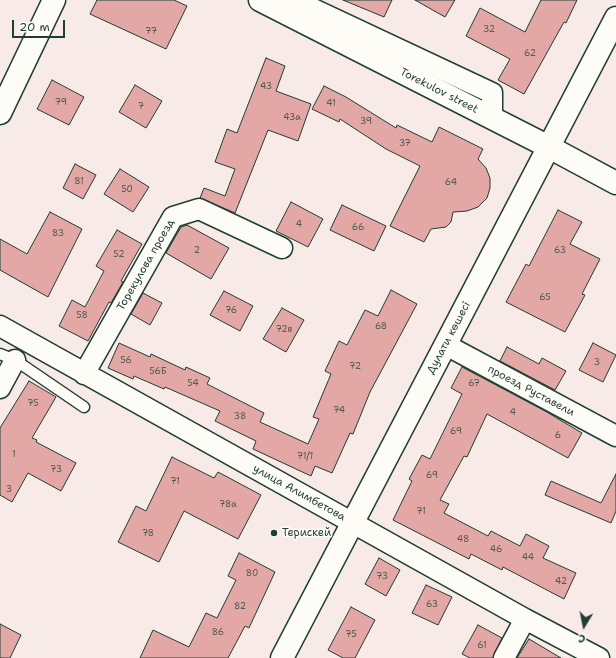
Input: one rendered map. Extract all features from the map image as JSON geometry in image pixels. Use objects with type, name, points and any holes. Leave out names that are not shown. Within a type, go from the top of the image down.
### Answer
[{"type":"main road","points":[[0,113],[54,0]]},
{"type":"main road","name":"Torekulov street","points":[[260,0],[549,147],[616,183]]},
{"type":"main road","name":"Дулати көшесі","points":[[282,658],[616,18]]},
{"type":"street","points":[[294,0],[492,93],[492,118]]},
{"type":"street","name":"Торекулова проезд","points":[[84,374],[173,217],[199,209],[282,248]]},
{"type":"street","name":"улица Алимбетова","points":[[0,326],[525,619],[599,658]]},
{"type":"street","name":"проезд Руставели","points":[[446,345],[616,436]]},
{"type":"street","points":[[0,388],[7,357]]},
{"type":"street","points":[[504,658],[525,619]]},
{"type":"lane","points":[[7,357],[84,407]]},
{"type":"building","points":[[97,0],[174,0],[187,6],[166,49],[90,14]]},
{"type":"building","points":[[343,0],[392,0],[384,17]]},
{"type":"building","points":[[415,0],[455,0],[445,17]]},
{"type":"building","points":[[541,0],[577,0],[566,23],[564,22],[524,94],[498,80],[510,59],[466,36],[480,8],[525,32]]},
{"type":"building","points":[[266,58],[285,66],[276,91],[311,104],[298,141],[268,130],[235,213],[200,198],[204,188],[225,196],[235,169],[215,162],[227,129],[237,133]]},
{"type":"building","points":[[52,80],[84,97],[69,125],[37,109]]},
{"type":"building","points":[[135,85],[162,101],[146,128],[119,112]]},
{"type":"building","points":[[324,86],[346,97],[396,128],[397,125],[432,142],[439,127],[483,149],[478,159],[486,168],[490,178],[490,188],[487,198],[478,207],[467,211],[453,212],[451,222],[446,227],[431,229],[424,242],[390,226],[420,166],[386,149],[340,119],[339,122],[312,109]]},
{"type":"building","points":[[75,164],[96,175],[83,199],[63,188]]},
{"type":"building","points":[[120,169],[149,187],[133,212],[104,194]]},
{"type":"building","points":[[291,202],[323,219],[308,247],[276,231]]},
{"type":"building","points":[[342,205],[386,226],[374,251],[330,230]]},
{"type":"building","points":[[558,210],[582,222],[570,244],[600,259],[582,294],[585,295],[565,332],[506,302],[526,264],[529,266]]},
{"type":"building","points":[[50,212],[82,229],[48,297],[0,270],[0,239],[27,254]]},
{"type":"building","points":[[187,225],[229,248],[211,279],[166,253],[181,227]]},
{"type":"building","points":[[117,230],[142,244],[121,281],[123,282],[111,303],[109,302],[88,341],[59,326],[72,300],[85,307],[104,271],[96,266]]},
{"type":"building","points":[[391,290],[417,304],[370,392],[353,434],[350,433],[332,473],[315,466],[311,476],[253,449],[256,441],[215,421],[220,411],[165,387],[164,389],[134,376],[133,379],[108,368],[119,343],[150,357],[151,354],[185,370],[186,367],[210,378],[207,384],[264,413],[260,422],[308,444],[319,419],[313,417],[331,374],[325,371],[339,341],[347,345],[365,310],[378,316]]},
{"type":"building","points":[[224,291],[253,306],[240,331],[210,315]]},
{"type":"building","points":[[143,293],[162,303],[150,325],[131,314]]},
{"type":"building","points":[[282,308],[304,320],[286,352],[263,339]]},
{"type":"building","points":[[593,343],[616,355],[603,382],[579,370]]},
{"type":"building","points":[[507,347],[539,364],[542,358],[566,371],[555,390],[500,361]]},
{"type":"building","points":[[462,367],[545,411],[582,433],[568,458],[487,414],[467,457],[464,456],[440,500],[449,504],[444,513],[488,536],[491,531],[520,546],[526,534],[549,546],[543,558],[576,573],[564,599],[503,567],[502,570],[471,554],[469,559],[393,520],[412,481],[409,479],[422,455],[430,459],[462,394],[451,388]]},
{"type":"building","points":[[29,381],[56,397],[32,438],[37,440],[36,442],[76,463],[61,491],[28,473],[12,502],[0,495],[0,428]]},
{"type":"building","points":[[172,457],[214,478],[218,472],[261,495],[238,539],[184,511],[159,562],[118,542],[136,506],[146,511]]},
{"type":"building","points":[[616,474],[616,511],[611,523],[545,495],[551,481],[601,503]]},
{"type":"building","points":[[239,553],[275,572],[249,628],[245,626],[228,658],[140,658],[153,630],[189,647],[206,613],[217,618],[236,580],[228,576]]},
{"type":"building","points":[[379,558],[400,570],[386,596],[365,584]]},
{"type":"building","points":[[426,585],[452,597],[438,625],[412,613]]},
{"type":"building","points":[[351,607],[375,620],[355,658],[343,658],[328,650]]},
{"type":"building","points":[[0,624],[21,635],[10,658],[0,658]]},
{"type":"building","points":[[478,625],[502,638],[493,658],[470,658],[462,654]]},
{"type":"building","points":[[529,639],[561,658],[517,658]]},
{"type":"place","name":"Терискей","points":[[274,533]]}]
